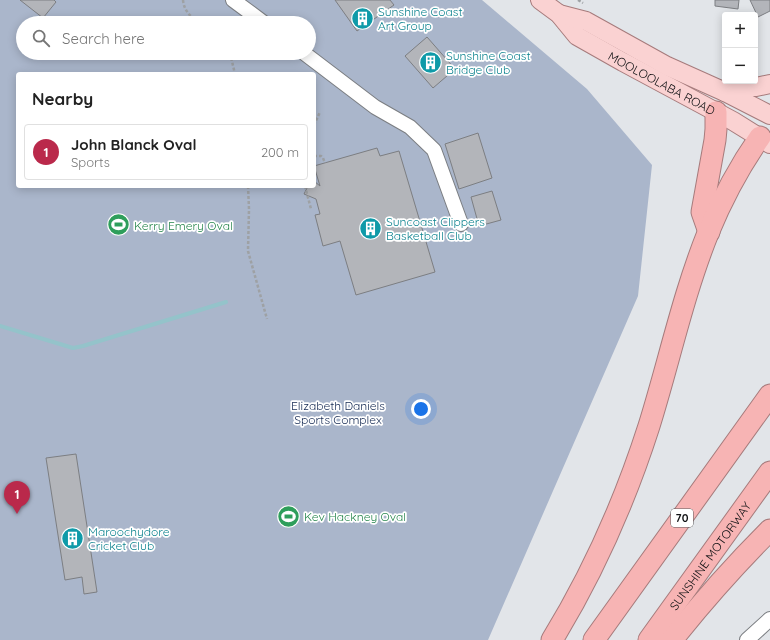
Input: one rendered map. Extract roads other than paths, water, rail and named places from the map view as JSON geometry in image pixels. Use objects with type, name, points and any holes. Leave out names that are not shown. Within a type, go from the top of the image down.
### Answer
[{"type":"highway","points":[[708,232],[702,212],[715,140],[716,112]]},
{"type":"highway","points":[[552,640],[595,562],[629,484],[649,427],[708,232],[733,181],[750,152],[765,140]]},
{"type":"highway","name":"70","points":[[594,640],[770,395]]},
{"type":"highway","name":"SUNSHINE MOTORWAY","points":[[649,640],[770,472]]},
{"type":"highway","points":[[672,640],[708,596],[770,530]]},
{"type":"main road","name":"MOOLOOLABA ROAD","points":[[540,0],[559,14],[577,36],[765,140]]},
{"type":"main road","name":"MOOLOOLABA ROAD","points":[[559,14],[586,21],[667,66],[770,115]]},
{"type":"main road","points":[[724,92],[742,87],[756,87],[770,84]]},
{"type":"main road","points":[[765,140],[770,119]]},
{"type":"street","points":[[233,0],[255,16]]},
{"type":"street","points":[[313,60],[375,107],[410,127],[434,150],[461,224]]},
{"type":"street","points":[[747,640],[770,619]]},
{"type":"waterway","points":[[0,326],[73,348],[226,302]]},
{"type":"place","name":"Sunshine Coast Art Group","points":[[362,18]]},
{"type":"place","name":"Sunshine Coast Bridge Club","points":[[430,62]]},
{"type":"place","name":"Kerry Emery Oval","points":[[118,225]]},
{"type":"place","name":"Suncoast Clippers Basketball Club","points":[[370,228]]},
{"type":"place","name":"John Blanck Oval","points":[[17,514]]},
{"type":"place","name":"Kev Hackney Oval","points":[[288,516]]},
{"type":"place","name":"Maroochydore Cricket Club","points":[[73,538]]},
{"type":"park label","name":"Elizabeth Daniels Sports Complex","points":[[338,412]]}]
